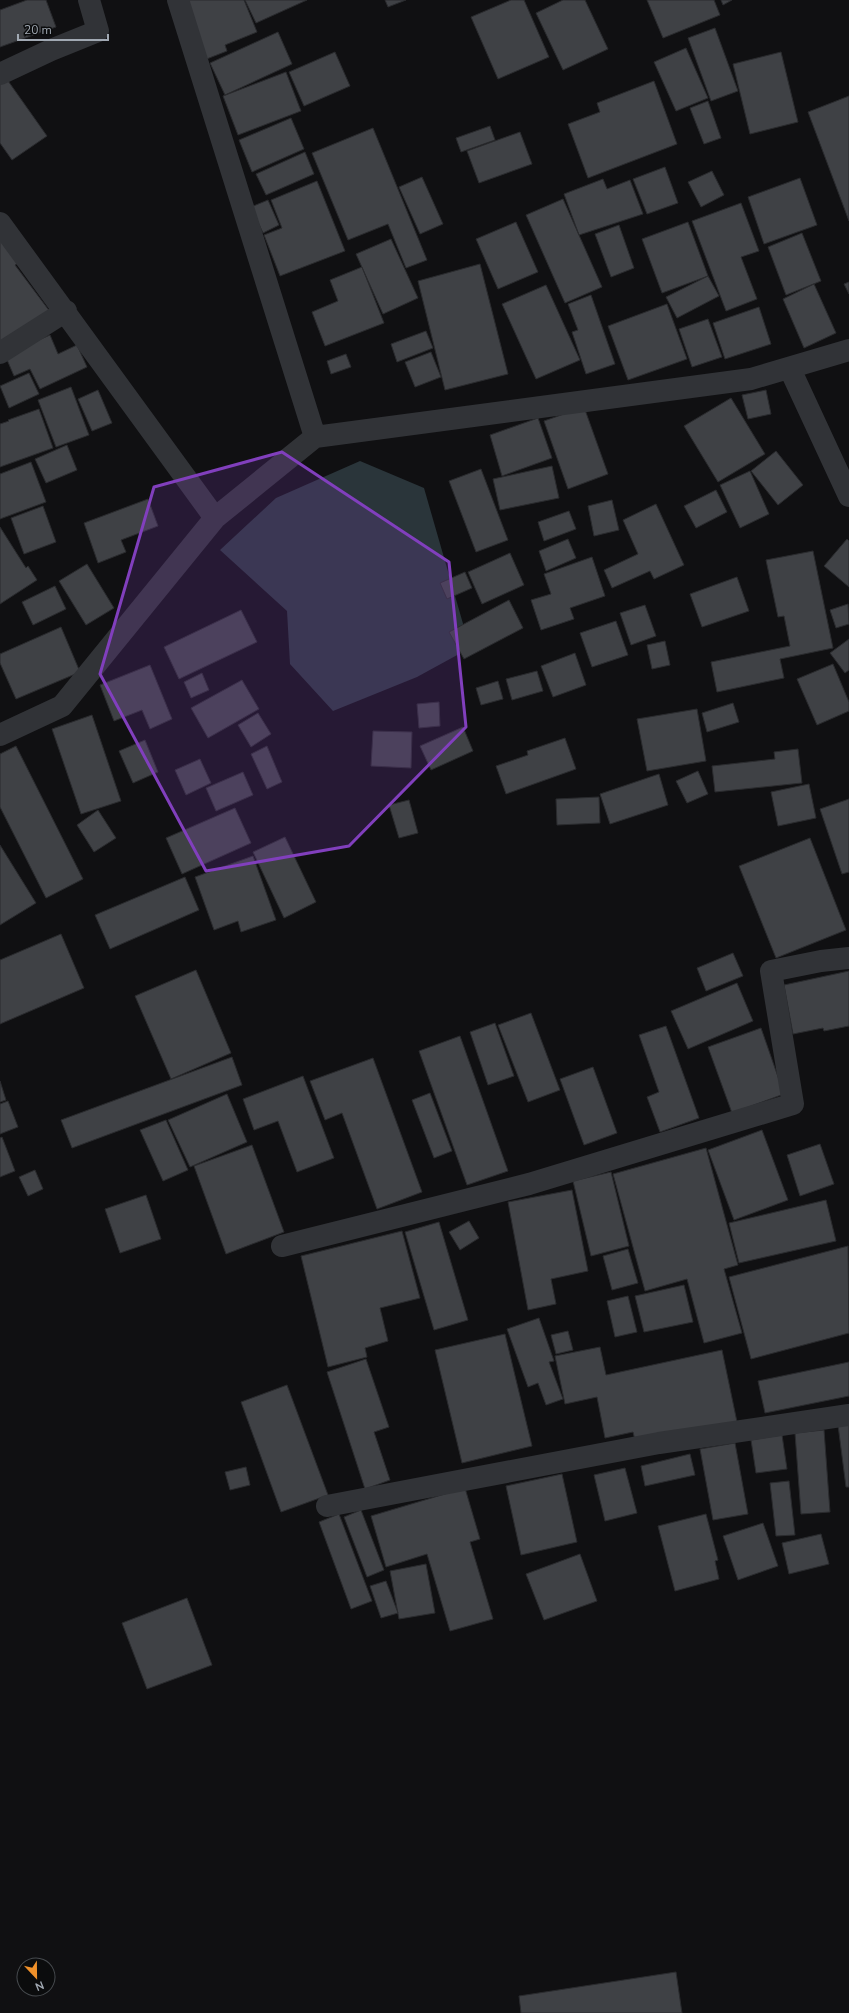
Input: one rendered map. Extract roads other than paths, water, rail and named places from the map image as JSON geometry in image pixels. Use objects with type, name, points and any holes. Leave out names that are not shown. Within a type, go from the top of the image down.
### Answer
[{"type":"street","points":[[0,74],[51,50],[98,31],[89,0]]},
{"type":"street","points":[[178,0],[315,437]]},
{"type":"street","points":[[0,223],[66,311],[215,518]]},
{"type":"street","points":[[0,353],[66,311]]},
{"type":"street","points":[[0,735],[62,706],[215,518],[315,437],[751,379],[790,369],[849,350]]},
{"type":"street","points":[[790,369],[849,496]]},
{"type":"street","points":[[282,1246],[529,1184],[793,1104],[771,971],[821,961],[849,958]]},
{"type":"street","points":[[327,1506],[659,1443],[849,1415]]}]
